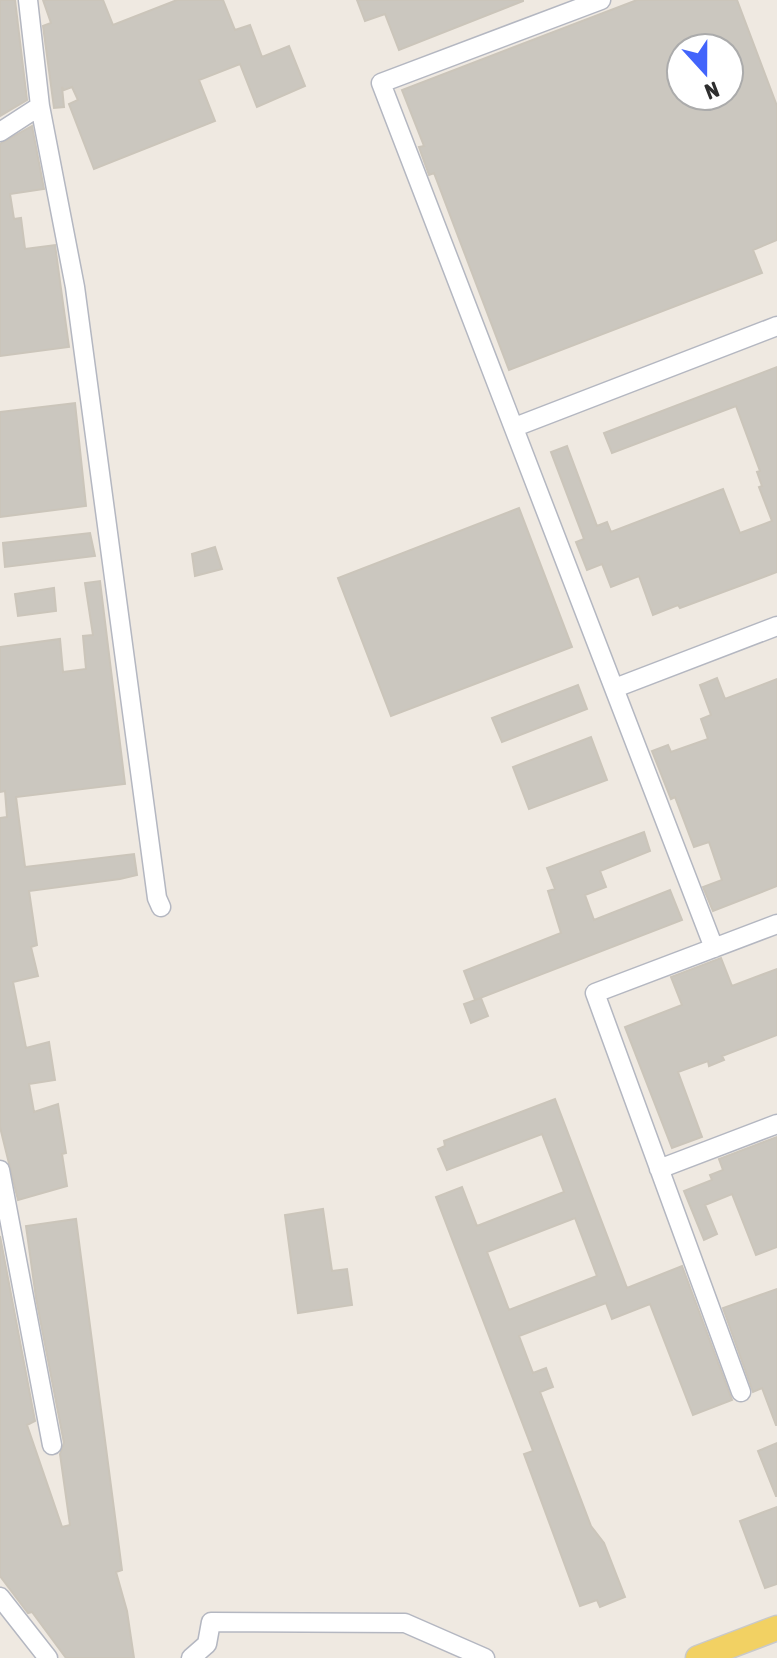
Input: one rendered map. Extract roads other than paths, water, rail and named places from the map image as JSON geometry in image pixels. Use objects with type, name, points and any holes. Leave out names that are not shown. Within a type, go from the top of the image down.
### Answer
[{"type":"main road","points":[[698,1658],[777,1628]]},
{"type":"street","points":[[28,0],[40,106],[75,287],[154,883],[161,907]]},
{"type":"street","points":[[601,0],[381,83],[714,948]]},
{"type":"street","points":[[0,132],[40,106]]},
{"type":"street","points":[[515,427],[777,326]]},
{"type":"street","points":[[615,688],[777,626]]},
{"type":"street","points":[[741,1392],[595,993],[777,924]]},
{"type":"street","points":[[659,1169],[777,1124]]},
{"type":"street","points":[[0,1170],[52,1445]]},
{"type":"street","points":[[0,1597],[48,1658]]},
{"type":"street","points":[[191,1658],[207,1644],[211,1622],[241,1622],[405,1623],[485,1658]]}]
